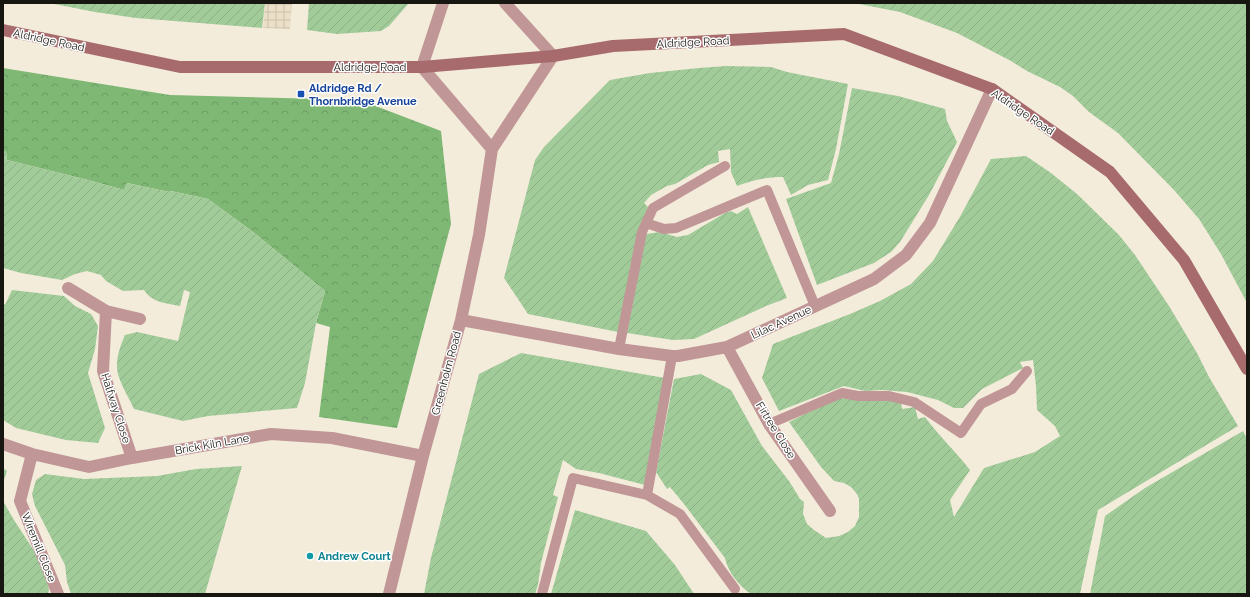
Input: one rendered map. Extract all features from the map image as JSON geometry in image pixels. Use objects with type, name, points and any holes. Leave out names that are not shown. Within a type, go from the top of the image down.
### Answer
[{"type":"street","points":[[443,3],[422,68],[492,149]]},
{"type":"street","points":[[505,3],[553,56]]},
{"type":"street","name":"Aldridge Road","points":[[3,30],[180,67],[422,68],[553,56],[613,46],[844,34],[992,90],[1110,172],[1184,260],[1247,369]]},
{"type":"street","name":"Greenholm Road","points":[[388,594],[423,456],[461,320],[479,235],[492,149],[553,56]]},
{"type":"street","name":"Lilac Avenue","points":[[461,320],[619,349],[672,356],[727,347],[874,279],[906,255],[930,223],[992,90]]},
{"type":"street","points":[[68,288],[106,311],[140,318]]},
{"type":"street","name":"Halfway Close","points":[[106,311],[103,371],[132,458]]},
{"type":"street","name":"Firtree Close","points":[[727,347],[769,424],[830,511]]},
{"type":"street","name":"Brick Kiln Lane","points":[[3,444],[32,454],[89,467],[271,434],[332,438],[423,456]]},
{"type":"street","name":"Wiremill Close","points":[[32,454],[20,501],[58,594]]},
{"type":"lane","points":[[619,349],[642,232],[653,208],[725,166]]},
{"type":"lane","points":[[646,223],[664,229],[676,228],[767,190],[815,306]]},
{"type":"lane","points":[[647,495],[672,356]]},
{"type":"lane","points":[[769,424],[842,393],[858,396],[889,396],[914,402],[961,433],[981,404],[1012,389],[1027,371]]},
{"type":"lane","points":[[542,594],[573,478],[647,495],[680,514],[735,589]]},
{"type":"shaded area","points":[[265,3],[292,3],[290,29],[263,28]]},
{"type":"green space","points":[[49,3],[265,3],[262,28],[136,18]]},
{"type":"green space","points":[[309,3],[409,3],[389,26],[381,31],[337,34],[307,30]]},
{"type":"green space","points":[[854,3],[1247,3],[1247,303],[1221,254],[1199,219],[1174,190],[1118,133],[1089,112],[1073,96],[1060,87],[957,33],[900,12]]},
{"type":"green space","points":[[726,66],[771,67],[787,72],[848,84],[836,149],[828,180],[808,185],[791,195],[783,177],[760,179],[737,186],[731,172],[730,149],[718,151],[719,162],[708,165],[675,184],[667,186],[651,195],[644,203],[648,207],[618,332],[528,314],[504,278],[535,160],[544,147],[610,80],[650,73]]},
{"type":"green space","points":[[3,68],[170,95],[360,100],[441,131],[451,224],[397,428],[319,417],[330,327],[316,323],[325,291],[253,232],[208,199],[127,183],[124,190],[7,160],[6,152],[3,151]]},
{"type":"green space","points":[[852,88],[898,96],[945,109],[947,121],[957,142],[929,195],[900,242],[891,252],[874,263],[817,285],[786,199],[831,183],[839,154]]},
{"type":"green space","points":[[3,151],[6,152],[7,160],[124,190],[127,183],[208,199],[253,232],[325,291],[316,323],[305,383],[297,408],[208,416],[183,421],[134,409],[117,370],[118,353],[125,335],[137,332],[178,341],[190,292],[184,290],[180,306],[155,300],[151,298],[144,290],[123,291],[106,281],[101,275],[87,271],[75,274],[62,280],[21,273],[3,268]]},
{"type":"green space","points":[[1026,156],[1051,173],[1077,194],[1119,235],[1135,255],[1169,306],[1238,426],[1098,510],[1080,594],[751,594],[742,587],[726,563],[725,558],[670,487],[667,489],[656,472],[674,379],[701,374],[731,390],[762,446],[789,481],[800,499],[804,502],[803,514],[807,524],[826,538],[839,536],[848,532],[855,526],[859,517],[859,499],[851,487],[844,483],[834,481],[821,467],[789,422],[837,398],[901,401],[902,409],[915,407],[918,419],[925,417],[970,470],[950,500],[954,517],[984,468],[1035,452],[1060,436],[1055,426],[1037,410],[1033,360],[1020,362],[1023,368],[982,389],[963,408],[954,408],[938,400],[907,392],[881,390],[865,391],[844,386],[779,411],[762,378],[773,344],[880,301],[911,284],[933,261],[961,215],[991,159]]},
{"type":"green space","points":[[748,207],[787,298],[694,339],[673,340],[627,333],[646,234],[660,232],[677,237],[688,235],[725,213],[731,211],[737,214]]},
{"type":"green space","points":[[12,290],[64,296],[75,306],[91,314],[98,326],[95,349],[88,373],[105,428],[98,443],[66,440],[16,428],[3,420],[3,303],[5,305]]},
{"type":"green space","points":[[521,353],[665,378],[645,485],[599,473],[576,469],[563,460],[553,495],[558,497],[541,563],[538,585],[535,594],[424,594],[431,558],[479,374]]},
{"type":"green space","points":[[1243,431],[1247,439],[1247,594],[1090,594],[1105,516],[1145,488]]},
{"type":"green space","points":[[242,466],[205,594],[71,594],[67,582],[65,565],[35,506],[32,494],[36,480],[45,474],[84,479],[157,476],[196,469]]},
{"type":"green space","points":[[3,468],[7,471],[3,483]]},
{"type":"green space","points":[[3,501],[42,563],[49,589],[48,594],[3,594]]},
{"type":"green space","points":[[575,510],[646,531],[675,565],[694,594],[551,594]]},
{"type":"place","name":"Aldridge Rd / Thornbridge Avenue","points":[[301,94]]},
{"type":"place","name":"Andrew Court","points":[[310,556]]}]
